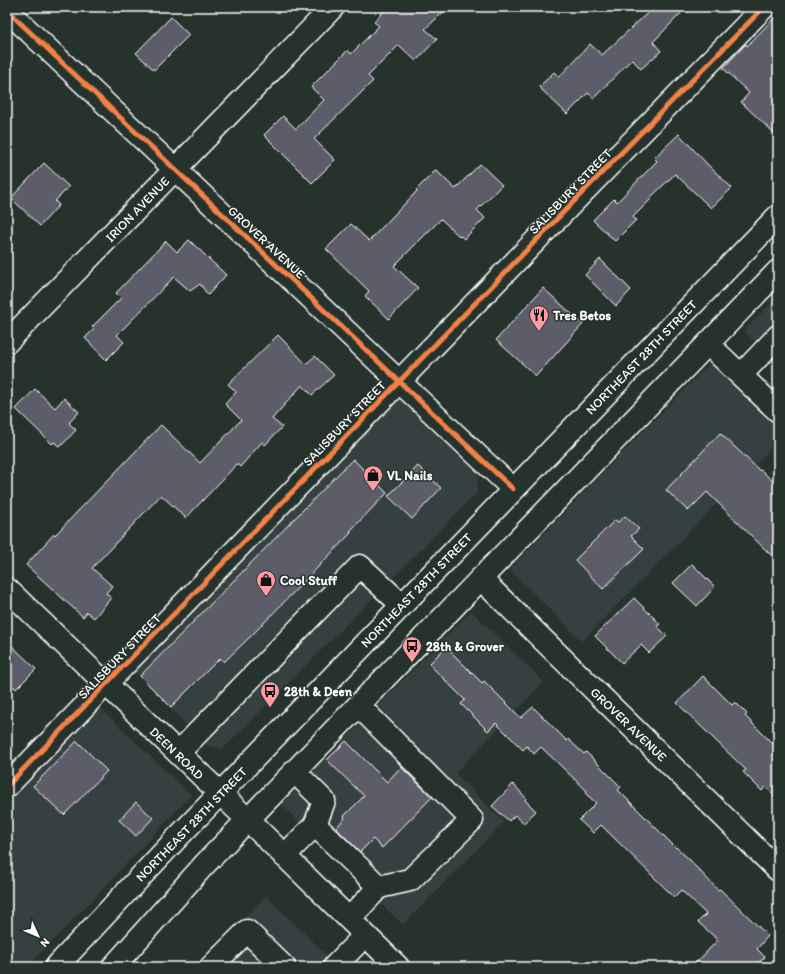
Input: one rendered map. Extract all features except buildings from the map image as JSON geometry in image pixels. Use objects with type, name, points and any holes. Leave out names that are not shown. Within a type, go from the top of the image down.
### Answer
[{"type":"street","name":"IRION AVENUE","points":[[7,342],[333,7]]},
{"type":"street","name":"SALISBURY STREET","points":[[7,786],[764,7]]},
{"type":"street","name":"GROVER AVENUE","points":[[7,9],[513,490]]},
{"type":"street","name":"NORTHEAST 28TH STREET","points":[[56,967],[177,838],[778,216]]},
{"type":"street","points":[[113,967],[204,865],[778,271]]},
{"type":"street","points":[[741,375],[778,336]]},
{"type":"street","points":[[708,344],[778,411]]},
{"type":"street","points":[[178,753],[360,566],[402,605]]},
{"type":"street","name":"GROVER AVENUE","points":[[481,579],[778,870]]},
{"type":"street","name":"DEEN ROAD","points":[[7,590],[248,820],[398,967]]},
{"type":"street","points":[[349,919],[379,887],[410,880],[472,820],[359,706]]},
{"type":"street","points":[[284,856],[315,825],[324,801],[295,772]]},
{"type":"street","points":[[315,825],[379,887]]},
{"type":"street","points":[[211,967],[247,931],[284,967]]},
{"type":"street","points":[[334,967],[365,935]]},
{"type":"shaded area","points":[[778,296],[778,365],[744,331]]},
{"type":"shaded area","points":[[710,363],[778,429],[778,441],[582,641],[509,569]]},
{"type":"shaded area","points":[[404,400],[479,475],[476,494],[223,749],[207,746],[134,671],[389,402]]},
{"type":"shaded area","points":[[471,611],[544,682],[455,773],[504,822],[403,925],[281,804]]},
{"type":"shaded area","points":[[100,708],[191,795],[27,967],[7,967],[7,803]]},
{"type":"shaded area","points":[[266,896],[339,967],[195,967]]},
{"type":"cycle path","points":[[7,786],[764,7]]},
{"type":"cycle path","points":[[7,9],[513,489]]},
{"type":"place","name":"Tres Betos","points":[[539,332]]},
{"type":"place","name":"VL Nails","points":[[373,492]]},
{"type":"place","name":"Cool Stuff","points":[[266,597]]},
{"type":"place","name":"28th & Grover","points":[[412,663]]},
{"type":"place","name":"28th & Deen","points":[[270,708]]}]
